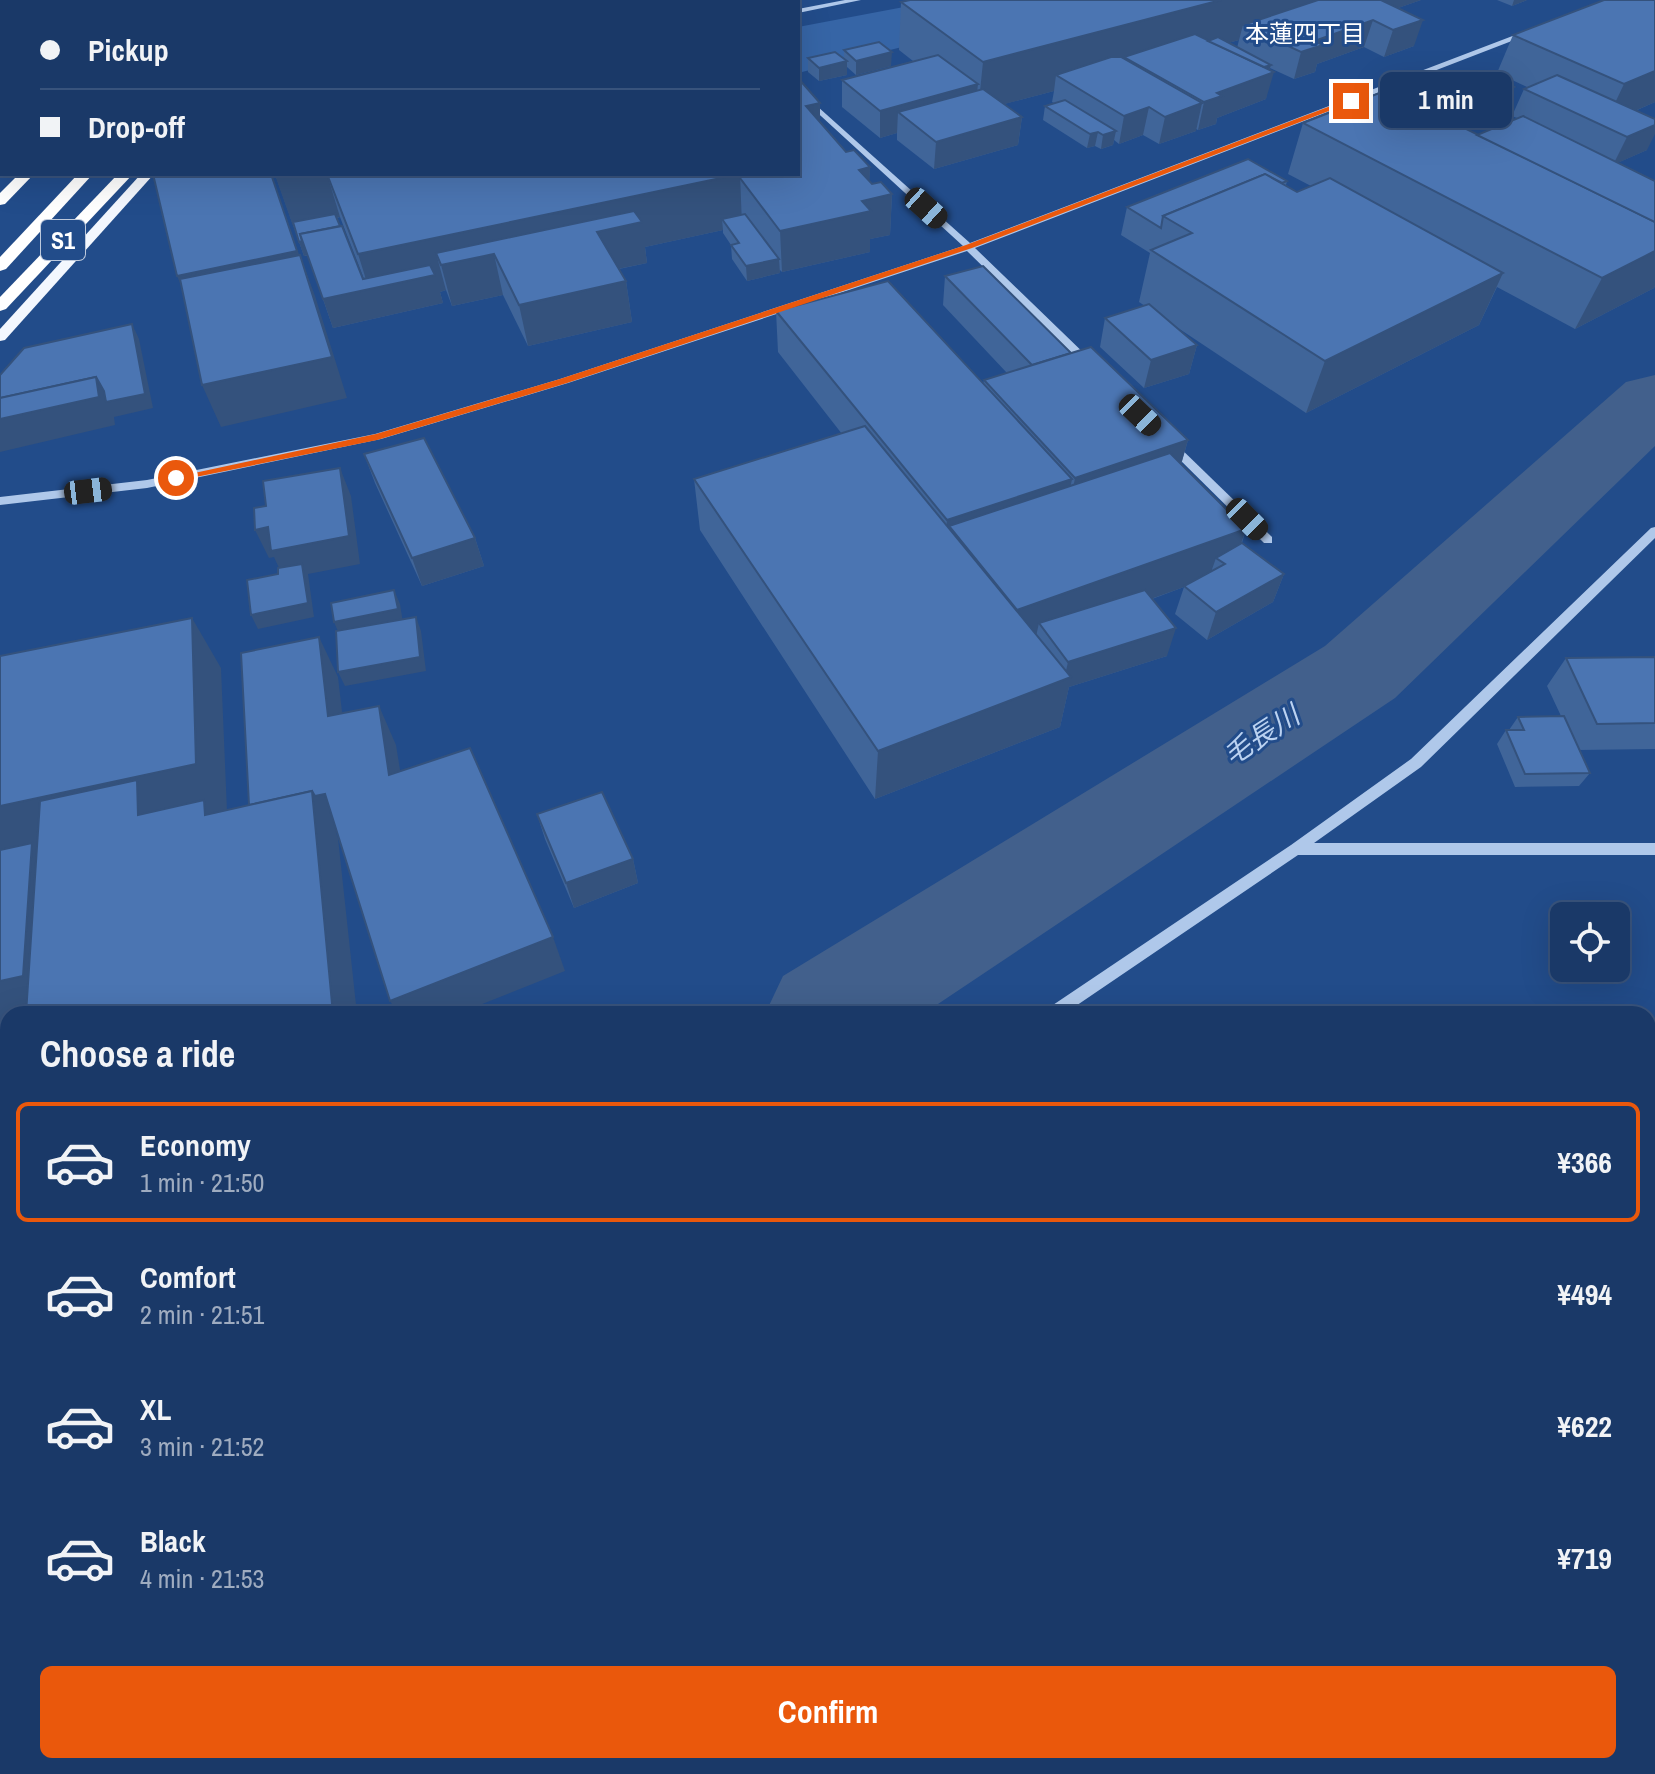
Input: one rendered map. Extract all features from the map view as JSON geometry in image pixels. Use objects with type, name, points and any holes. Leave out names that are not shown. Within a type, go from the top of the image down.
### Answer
[{"type":"highway","points":[[0,201],[25,176]]},
{"type":"highway","points":[[0,266],[84,176]]},
{"type":"highway","name":"S1","points":[[0,306],[124,176]]},
{"type":"main road","points":[[0,337],[146,176]]},
{"type":"street","points":[[800,11],[857,0]]},
{"type":"street","points":[[0,501],[147,484],[377,437],[564,381],[969,247],[1542,28]]},
{"type":"street","points":[[800,93],[969,247],[1091,366]]},
{"type":"street","points":[[1157,432],[1268,540]]},
{"type":"street","points":[[1064,1006],[1296,849],[1416,763],[1655,531]]},
{"type":"street","points":[[1296,849],[1655,849]]},
{"type":"shaded area","points":[[941,0],[962,32],[800,72],[800,27]]},
{"type":"building","points":[[1221,0],[983,62],[901,2]]},
{"type":"building","points":[[1318,0],[1381,0],[1423,20],[1393,30],[1373,20],[1314,41],[1323,45],[1301,52],[1243,25]]},
{"type":"building","points":[[1604,0],[1655,0],[1655,71],[1624,84],[1513,35]]},
{"type":"building","points":[[1195,34],[1274,72],[1217,93],[1222,96],[1204,102],[1124,57]]},
{"type":"building","points":[[1218,37],[1271,65],[1264,67],[1208,41]]},
{"type":"building","points":[[879,42],[892,52],[856,61],[844,50]]},
{"type":"building","points":[[835,52],[847,61],[819,68],[808,58]]},
{"type":"building","points":[[938,55],[978,84],[880,111],[842,80]]},
{"type":"building","points":[[1111,57],[1121,57],[1202,103],[1165,117],[1149,107],[1124,116],[1056,75]]},
{"type":"building","points":[[1482,71],[1514,87],[1496,94],[1464,78]]},
{"type":"building","points":[[1557,75],[1655,119],[1655,125],[1627,137],[1524,89]]},
{"type":"building","points":[[800,80],[820,103],[806,106],[846,152],[854,150],[870,167],[859,170],[872,184],[881,182],[892,194],[862,201],[871,211],[780,231],[740,178],[800,176]]},
{"type":"building","points":[[983,89],[1022,117],[936,142],[898,112]]},
{"type":"building","points":[[1387,90],[1655,222],[1655,251],[1602,278],[1303,123]]},
{"type":"building","points":[[1065,100],[1116,131],[1103,135],[1098,132],[1090,134],[1045,106]]},
{"type":"building","points":[[1419,101],[1451,118],[1446,120],[1413,103]]},
{"type":"building","points":[[1523,116],[1655,181],[1655,222],[1477,135]]},
{"type":"building","points":[[1248,159],[1287,181],[1282,183],[1265,174],[1163,216],[1161,228],[1127,207]]},
{"type":"building","points":[[1265,174],[1297,192],[1330,178],[1503,273],[1325,361],[1151,250],[1192,233],[1163,216]]},
{"type":"building","points":[[153,176],[272,176],[297,251],[177,276]]},
{"type":"building","points":[[328,176],[730,176],[358,254]]},
{"type":"building","points":[[634,211],[642,222],[597,232],[626,281],[519,305],[494,254],[441,265],[436,253]]},
{"type":"building","points":[[335,214],[340,226],[300,234],[302,241],[299,242],[293,222]]},
{"type":"building","points":[[745,214],[779,259],[746,266],[731,245],[739,243],[722,219]]},
{"type":"building","points":[[342,226],[363,279],[430,265],[435,275],[323,299],[300,234]]},
{"type":"building","points":[[300,255],[332,357],[202,385],[180,279]]},
{"type":"building","points":[[983,266],[1071,353],[1032,365],[945,276]]},
{"type":"building","points":[[888,281],[1072,479],[947,520],[776,311]]},
{"type":"building","points":[[1149,304],[1197,345],[1151,360],[1105,318]]},
{"type":"building","points":[[132,324],[145,394],[106,402],[96,377],[0,398],[0,375],[24,348]]},
{"type":"building","points":[[1091,347],[1188,440],[1075,478],[984,380]]},
{"type":"building","points":[[96,377],[99,397],[0,419],[0,398]]},
{"type":"building","points":[[865,426],[1071,677],[878,751],[694,479]]},
{"type":"building","points":[[424,438],[475,538],[412,558],[364,454]]},
{"type":"building","points":[[1170,453],[1246,529],[1017,610],[949,526]]},
{"type":"building","points":[[340,468],[349,536],[271,551],[268,527],[255,530],[254,508],[266,506],[263,481]]},
{"type":"building","points":[[1242,543],[1284,574],[1216,612],[1184,586],[1225,564],[1216,558]]},
{"type":"building","points":[[302,564],[308,603],[251,615],[247,580],[278,574],[278,568]]},
{"type":"building","points":[[394,590],[398,609],[334,622],[331,603]]},
{"type":"building","points":[[1145,590],[1176,628],[1068,662],[1039,623]]},
{"type":"building","points":[[416,617],[420,657],[338,672],[336,631]]},
{"type":"building","points":[[192,618],[196,764],[0,806],[0,656]]},
{"type":"building","points":[[319,637],[328,716],[379,706],[389,775],[470,748],[553,937],[390,1001],[325,794],[315,796],[312,791],[249,805],[241,653]]},
{"type":"building","points":[[1655,657],[1655,723],[1597,724],[1566,658]]},
{"type":"building","points":[[1564,716],[1590,773],[1525,774],[1506,730],[1524,730],[1518,717]]},
{"type":"building","points":[[137,780],[138,815],[204,800],[205,815],[312,791],[332,1006],[27,1006],[40,801]]},
{"type":"building","points":[[602,792],[633,859],[566,883],[537,814]]},
{"type":"building","points":[[32,843],[23,976],[0,981],[0,850]]},
{"type":"waterway","name":"毛長川","points":[[838,1006],[1360,672],[1655,400]]},
{"type":"district","name":"本蓮四丁目","points":[[1305,33]]},
{"type":"route","points":[[176,478],[377,437],[564,381],[969,247],[1351,101]]}]
